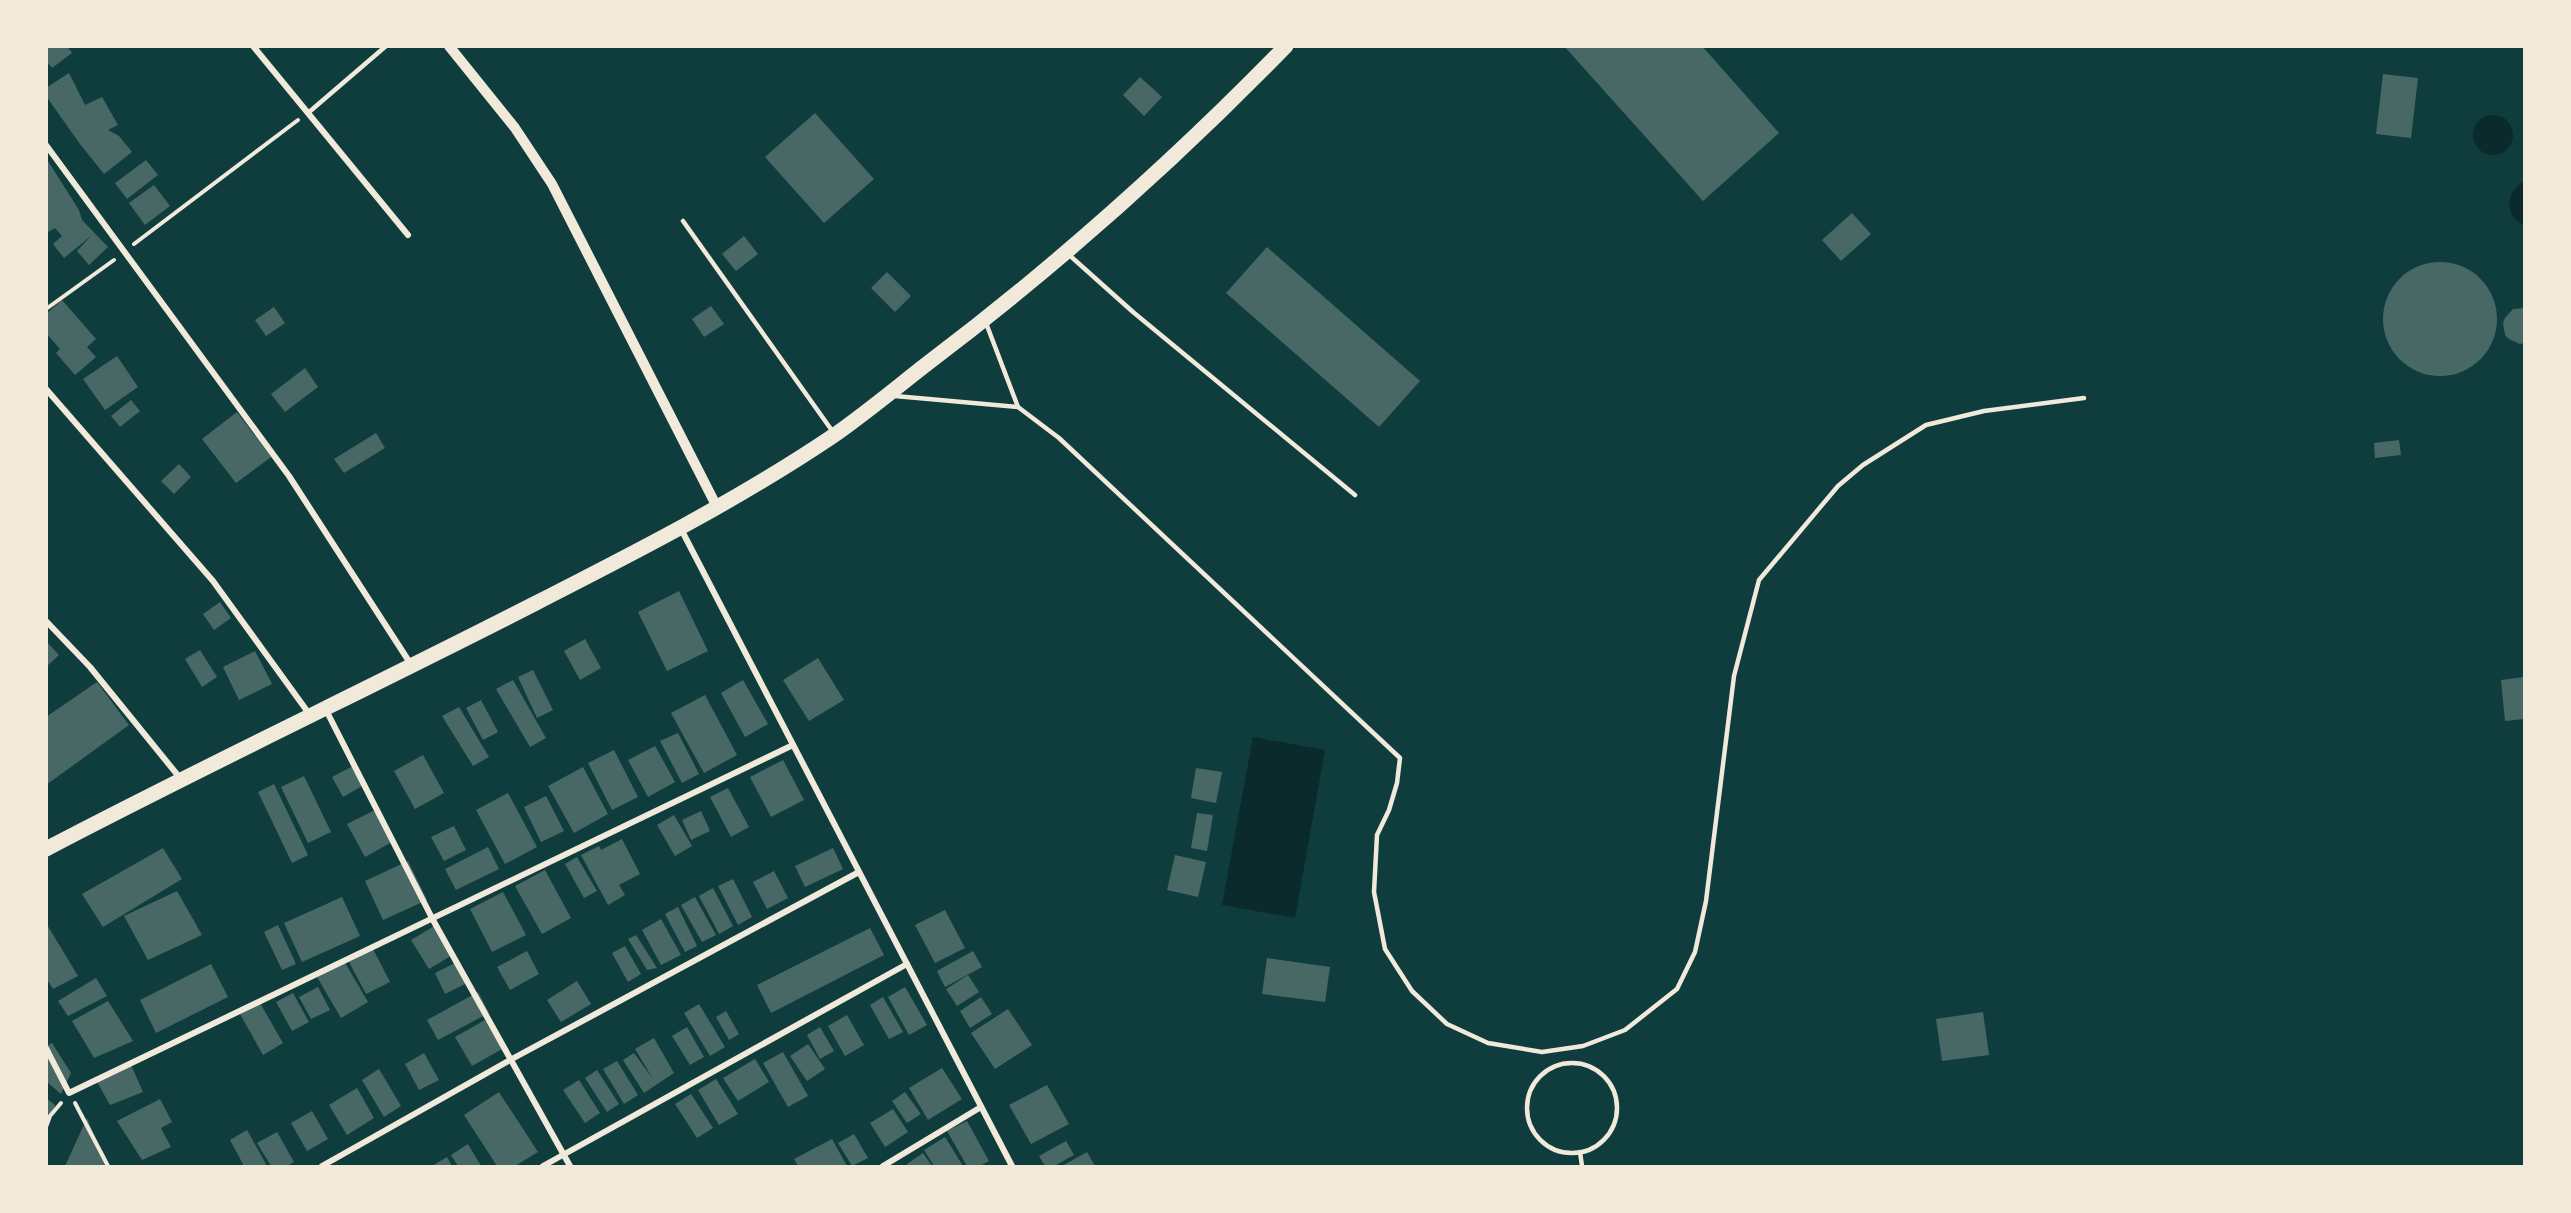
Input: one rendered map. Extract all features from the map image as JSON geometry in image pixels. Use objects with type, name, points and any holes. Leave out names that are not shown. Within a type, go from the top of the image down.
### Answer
[{"type":"main road","points":[[46,849],[180,779],[326,709],[681,529],[834,435],[985,320],[1219,115],[1286,46]]},
{"type":"street","points":[[253,46],[408,235]]},
{"type":"street","points":[[448,46],[515,128],[552,184],[717,507]]},
{"type":"street","points":[[46,145],[289,476],[412,666]]},
{"type":"street","points":[[46,389],[213,581],[311,716]]},
{"type":"street","points":[[681,529],[1012,1167]]},
{"type":"street","points":[[46,621],[90,667],[180,779]]},
{"type":"street","points":[[326,709],[433,920],[570,1167]]},
{"type":"street","points":[[46,1048],[69,1093],[793,746]]},
{"type":"street","points":[[321,1167],[510,1060],[859,872]]},
{"type":"street","points":[[543,1167],[906,964]]},
{"type":"street","points":[[883,1167],[981,1107]]},
{"type":"lane","points":[[308,112],[386,46]]},
{"type":"lane","points":[[683,222],[834,435]]},
{"type":"lane","points":[[1065,251],[1133,312],[1355,495]]},
{"type":"lane","points":[[985,320],[1018,407]]},
{"type":"lane","points":[[887,395],[1018,407],[1059,438],[1400,758],[1395,792],[1377,835],[1374,892],[1385,949],[1412,991],[1447,1024],[1488,1043],[1542,1052],[1583,1046],[1625,1030],[1677,989],[1695,952],[1706,901],[1734,676],[1759,580],[1838,486],[1863,465],[1926,425],[1984,411],[2084,398]]},
{"type":"lane","points":[[1564,1049],[1567,1064]]},
{"type":"lane","points":[[1567,1064],[1588,1065],[1598,1071],[1613,1089],[1617,1100],[1614,1123],[1609,1134],[1601,1142],[1580,1152],[1556,1150],[1545,1145],[1531,1127],[1527,1116],[1529,1092],[1535,1082],[1552,1067],[1567,1064]]},
{"type":"lane","points":[[1580,1152],[1582,1167]]},
{"type":"path","points":[[46,309],[125,252],[308,112]]},
{"type":"path","points":[[46,1127],[50,1116],[69,1093],[108,1167]]},
{"type":"water","points":[[2493,115],[2501,116],[2507,121],[2512,127],[2512,143],[2507,149],[2501,154],[2493,155],[2485,154],[2479,149],[2474,143],[2473,135],[2474,127],[2479,121],[2485,116]]},
{"type":"water","points":[[2524,181],[2524,226],[2513,216],[2509,204],[2513,192]]},
{"type":"water","points":[[1253,737],[1325,750],[1295,918],[1222,905]]},
{"type":"building","points":[[46,46],[67,46],[72,53],[52,68],[46,61]]},
{"type":"building","points":[[1564,46],[1702,46],[1779,133],[1703,201]]},
{"type":"building","points":[[69,73],[85,105],[102,97],[118,125],[108,130],[119,136],[132,152],[104,174],[46,96],[46,88]]},
{"type":"building","points":[[2383,74],[2418,78],[2411,138],[2376,134]]},
{"type":"building","points":[[1140,77],[1162,97],[1144,116],[1123,95]]},
{"type":"building","points":[[815,113],[874,179],[824,223],[765,157]]},
{"type":"building","points":[[46,158],[79,210],[82,220],[108,247],[89,265],[77,251],[91,236],[64,258],[53,244],[62,236],[55,228],[48,232],[46,230]]},
{"type":"building","points":[[146,160],[158,175],[127,199],[115,183]]},
{"type":"building","points":[[154,185],[170,206],[145,225],[129,203]]},
{"type":"building","points":[[1852,213],[1871,234],[1841,261],[1822,240]]},
{"type":"building","points":[[744,236],[758,254],[736,271],[722,254]]},
{"type":"building","points":[[1267,247],[1420,381],[1379,427],[1226,293]]},
{"type":"building","points":[[2440,262],[2462,267],[2480,279],[2492,297],[2497,319],[2492,341],[2480,359],[2462,371],[2440,376],[2418,371],[2400,359],[2388,341],[2383,319],[2388,297],[2400,279],[2418,267]]},
{"type":"building","points":[[887,272],[911,296],[895,312],[871,288]]},
{"type":"building","points":[[62,300],[96,339],[87,347],[96,357],[75,375],[56,353],[60,349],[46,333],[46,314]]},
{"type":"building","points":[[711,306],[724,324],[704,337],[692,319]]},
{"type":"building","points":[[274,307],[285,323],[266,336],[255,320]]},
{"type":"building","points":[[2524,308],[2524,343],[2520,344],[2505,335],[2503,323],[2513,309]]},
{"type":"building","points":[[117,356],[138,387],[105,410],[83,379]]},
{"type":"building","points":[[305,368],[318,387],[285,412],[271,394]]},
{"type":"building","points":[[131,400],[140,411],[120,427],[111,416]]},
{"type":"building","points":[[237,412],[271,457],[236,483],[202,439]]},
{"type":"building","points":[[376,433],[385,448],[344,473],[334,459]]},
{"type":"building","points":[[2399,440],[2401,455],[2375,458],[2374,443]]},
{"type":"building","points":[[179,464],[191,477],[174,494],[161,481]]},
{"type":"building","points":[[679,591],[708,651],[667,671],[638,612]]},
{"type":"building","points":[[220,602],[231,618],[214,630],[203,614]]},
{"type":"building","points":[[585,639],[601,668],[580,680],[564,651]]},
{"type":"building","points":[[46,641],[59,655],[46,667]]},
{"type":"building","points":[[200,650],[217,677],[202,687],[185,659]]},
{"type":"building","points":[[255,651],[272,684],[239,700],[223,667]]},
{"type":"building","points":[[818,658],[844,700],[809,721],[783,680]]},
{"type":"building","points":[[533,670],[553,710],[537,718],[518,677]]},
{"type":"building","points":[[2524,677],[2524,719],[2505,721],[2501,680]]},
{"type":"building","points":[[513,680],[546,738],[530,747],[496,689]]},
{"type":"building","points":[[743,680],[768,724],[745,737],[721,693]]},
{"type":"building","points":[[97,682],[129,725],[46,785],[46,717]]},
{"type":"building","points":[[705,695],[737,755],[704,773],[671,713]]},
{"type":"building","points":[[481,700],[498,732],[483,740],[466,708]]},
{"type":"building","points":[[459,707],[489,757],[473,766],[442,716]]},
{"type":"building","points":[[678,733],[699,774],[682,783],[660,741]]},
{"type":"building","points":[[655,746],[675,782],[648,797],[628,760]]},
{"type":"building","points":[[614,750],[638,797],[612,810],[588,763]]},
{"type":"building","points":[[423,755],[444,793],[415,809],[394,771]]},
{"type":"building","points":[[783,760],[804,800],[771,817],[750,777]]},
{"type":"building","points":[[353,766],[364,785],[343,797],[332,777]]},
{"type":"building","points":[[583,767],[608,814],[574,833],[548,786]]},
{"type":"building","points":[[1196,768],[1222,772],[1216,803],[1191,798]]},
{"type":"building","points":[[304,776],[331,832],[308,843],[281,787]]},
{"type":"building","points":[[274,784],[308,855],[292,863],[258,792]]},
{"type":"building","points":[[728,788],[749,827],[731,837],[710,797]]},
{"type":"building","points":[[508,793],[537,847],[505,864],[476,810]]},
{"type":"building","points":[[546,796],[564,831],[541,842],[524,807]]},
{"type":"building","points":[[375,810],[392,842],[365,857],[347,824]]},
{"type":"building","points":[[701,811],[710,831],[691,840],[682,820]]},
{"type":"building","points":[[1197,813],[1213,815],[1207,851],[1191,848]]},
{"type":"building","points":[[674,815],[692,846],[675,856],[657,825]]},
{"type":"building","points":[[454,826],[466,850],[444,861],[431,837]]},
{"type":"building","points":[[622,839],[640,874],[619,885],[625,895],[608,905],[581,855],[599,846],[601,850]]},
{"type":"building","points":[[488,847],[499,869],[456,890],[445,869]]},
{"type":"building","points":[[163,848],[182,879],[103,927],[82,894]]},
{"type":"building","points":[[833,848],[843,869],[805,887],[795,866]]},
{"type":"building","points":[[1175,855],[1206,862],[1198,897],[1167,890]]},
{"type":"building","points":[[577,857],[597,891],[584,898],[565,864]]},
{"type":"building","points":[[408,861],[427,900],[383,920],[365,881]]},
{"type":"building","points":[[545,870],[571,918],[542,934],[515,886]]},
{"type":"building","points":[[774,871],[788,898],[767,909],[753,882]]},
{"type":"building","points":[[733,879],[752,917],[738,925],[718,886]]},
{"type":"building","points":[[713,888],[733,926],[719,934],[699,896]]},
{"type":"building","points":[[177,891],[202,935],[148,960],[124,916]]},
{"type":"building","points":[[503,892],[526,935],[492,952],[470,909]]},
{"type":"building","points":[[342,897],[360,936],[302,962],[284,923]]},
{"type":"building","points":[[695,897],[716,935],[702,942],[681,905]]},
{"type":"building","points":[[678,907],[697,946],[685,952],[665,914]]},
{"type":"building","points":[[945,910],[965,948],[935,963],[915,925]]},
{"type":"building","points":[[661,919],[681,955],[661,965],[642,930]]},
{"type":"building","points":[[46,923],[78,976],[53,989],[46,978]]},
{"type":"building","points":[[278,925],[296,964],[282,970],[264,932]]},
{"type":"building","points":[[436,925],[454,954],[429,969],[411,940]]},
{"type":"building","points":[[870,928],[884,955],[771,1013],[757,985]]},
{"type":"building","points":[[636,935],[657,968],[647,970],[628,939]]},
{"type":"building","points":[[625,946],[641,974],[628,982],[612,953]]},
{"type":"building","points":[[373,949],[390,982],[366,994],[349,962]]},
{"type":"building","points":[[527,951],[539,974],[510,990],[497,967]]},
{"type":"building","points":[[973,951],[982,967],[945,987],[937,971]]},
{"type":"building","points":[[1267,958],[1330,967],[1325,1002],[1262,994]]},
{"type":"building","points":[[344,961],[368,1002],[341,1018],[317,977]]},
{"type":"building","points":[[459,961],[469,982],[445,994],[435,973]]},
{"type":"building","points":[[211,964],[228,997],[156,1033],[140,1000]]},
{"type":"building","points":[[968,975],[979,992],[957,1006],[946,989]]},
{"type":"building","points":[[96,978],[107,996],[68,1016],[58,1001]]},
{"type":"building","points":[[577,981],[591,1004],[561,1022],[547,1000]]},
{"type":"building","points":[[318,987],[330,1010],[311,1019],[299,997]]},
{"type":"building","points":[[905,987],[927,1025],[909,1035],[888,997]]},
{"type":"building","points":[[478,992],[489,1013],[438,1040],[427,1020]]},
{"type":"building","points":[[293,993],[309,1022],[292,1031],[276,1002]]},
{"type":"building","points":[[883,997],[903,1032],[889,1039],[870,1005]]},
{"type":"building","points":[[981,997],[992,1014],[970,1028],[960,1011]]},
{"type":"building","points":[[108,1001],[133,1041],[94,1058],[72,1021]]},
{"type":"building","points":[[260,1003],[283,1043],[263,1055],[240,1014]]},
{"type":"building","points":[[699,1004],[725,1047],[710,1056],[684,1013]]},
{"type":"building","points":[[1008,1009],[1032,1045],[995,1069],[971,1033]]},
{"type":"building","points":[[726,1011],[739,1034],[729,1040],[716,1017]]},
{"type":"building","points":[[1983,1012],[1989,1055],[1942,1061],[1936,1019]]},
{"type":"building","points":[[847,1015],[864,1045],[845,1056],[828,1026]]},
{"type":"building","points":[[485,1020],[502,1049],[472,1066],[455,1037]]},
{"type":"building","points":[[687,1027],[704,1057],[690,1065],[672,1036]]},
{"type":"building","points":[[820,1027],[834,1051],[820,1059],[807,1035]]},
{"type":"building","points":[[654,1038],[674,1073],[644,1093],[623,1060],[634,1053],[653,1079],[635,1049]]},
{"type":"building","points":[[52,1043],[71,1073],[61,1094],[46,1081],[46,1046]]},
{"type":"building","points":[[808,1044],[825,1069],[807,1081],[790,1056]]},
{"type":"building","points":[[783,1052],[808,1096],[788,1107],[763,1063]]},
{"type":"building","points":[[424,1053],[439,1080],[419,1090],[405,1064]]},
{"type":"building","points":[[755,1059],[769,1082],[738,1101],[723,1078]]},
{"type":"building","points":[[617,1061],[638,1095],[624,1104],[603,1069]]},
{"type":"building","points":[[131,1065],[143,1092],[110,1105],[96,1080]]},
{"type":"building","points":[[942,1068],[962,1099],[928,1120],[909,1088]]},
{"type":"building","points":[[379,1069],[401,1106],[384,1117],[362,1080]]},
{"type":"building","points":[[597,1070],[619,1104],[607,1112],[585,1078]]},
{"type":"building","points":[[716,1079],[738,1114],[719,1125],[698,1090]]},
{"type":"building","points":[[579,1080],[600,1113],[585,1123],[563,1090]]},
{"type":"building","points":[[1047,1085],[1069,1124],[1031,1144],[1009,1105]]},
{"type":"building","points":[[357,1088],[374,1118],[347,1135],[329,1105]]},
{"type":"building","points":[[499,1092],[538,1152],[515,1166],[497,1166],[464,1115]]},
{"type":"building","points":[[905,1092],[921,1114],[907,1123],[892,1101]]},
{"type":"building","points":[[691,1094],[713,1128],[697,1138],[675,1104]]},
{"type":"building","points":[[46,1098],[55,1105],[47,1130],[46,1130]]},
{"type":"building","points":[[160,1099],[172,1122],[161,1128],[171,1147],[142,1160],[117,1121]]},
{"type":"building","points":[[893,1109],[908,1132],[885,1147],[870,1123]]},
{"type":"building","points":[[312,1111],[328,1139],[307,1151],[291,1123]]},
{"type":"building","points":[[87,1118],[107,1166],[65,1166]]},
{"type":"building","points":[[967,1121],[989,1161],[980,1166],[967,1166],[947,1131]]},
{"type":"building","points":[[247,1130],[267,1166],[244,1166],[230,1140]]},
{"type":"building","points":[[277,1132],[294,1162],[287,1166],[271,1166],[257,1143]]},
{"type":"building","points":[[854,1134],[868,1158],[852,1166],[838,1143]]},
{"type":"building","points":[[945,1137],[963,1166],[934,1166],[924,1150]]},
{"type":"building","points":[[832,1139],[847,1166],[798,1166],[794,1159]]},
{"type":"building","points":[[1066,1141],[1074,1155],[1054,1166],[1045,1166],[1039,1156]]},
{"type":"building","points":[[468,1144],[481,1166],[458,1166],[451,1155]]},
{"type":"building","points":[[1087,1152],[1095,1166],[1062,1166]]},
{"type":"building","points":[[923,1153],[932,1166],[909,1166],[907,1164]]},
{"type":"building","points":[[447,1157],[452,1166],[432,1166]]}]
